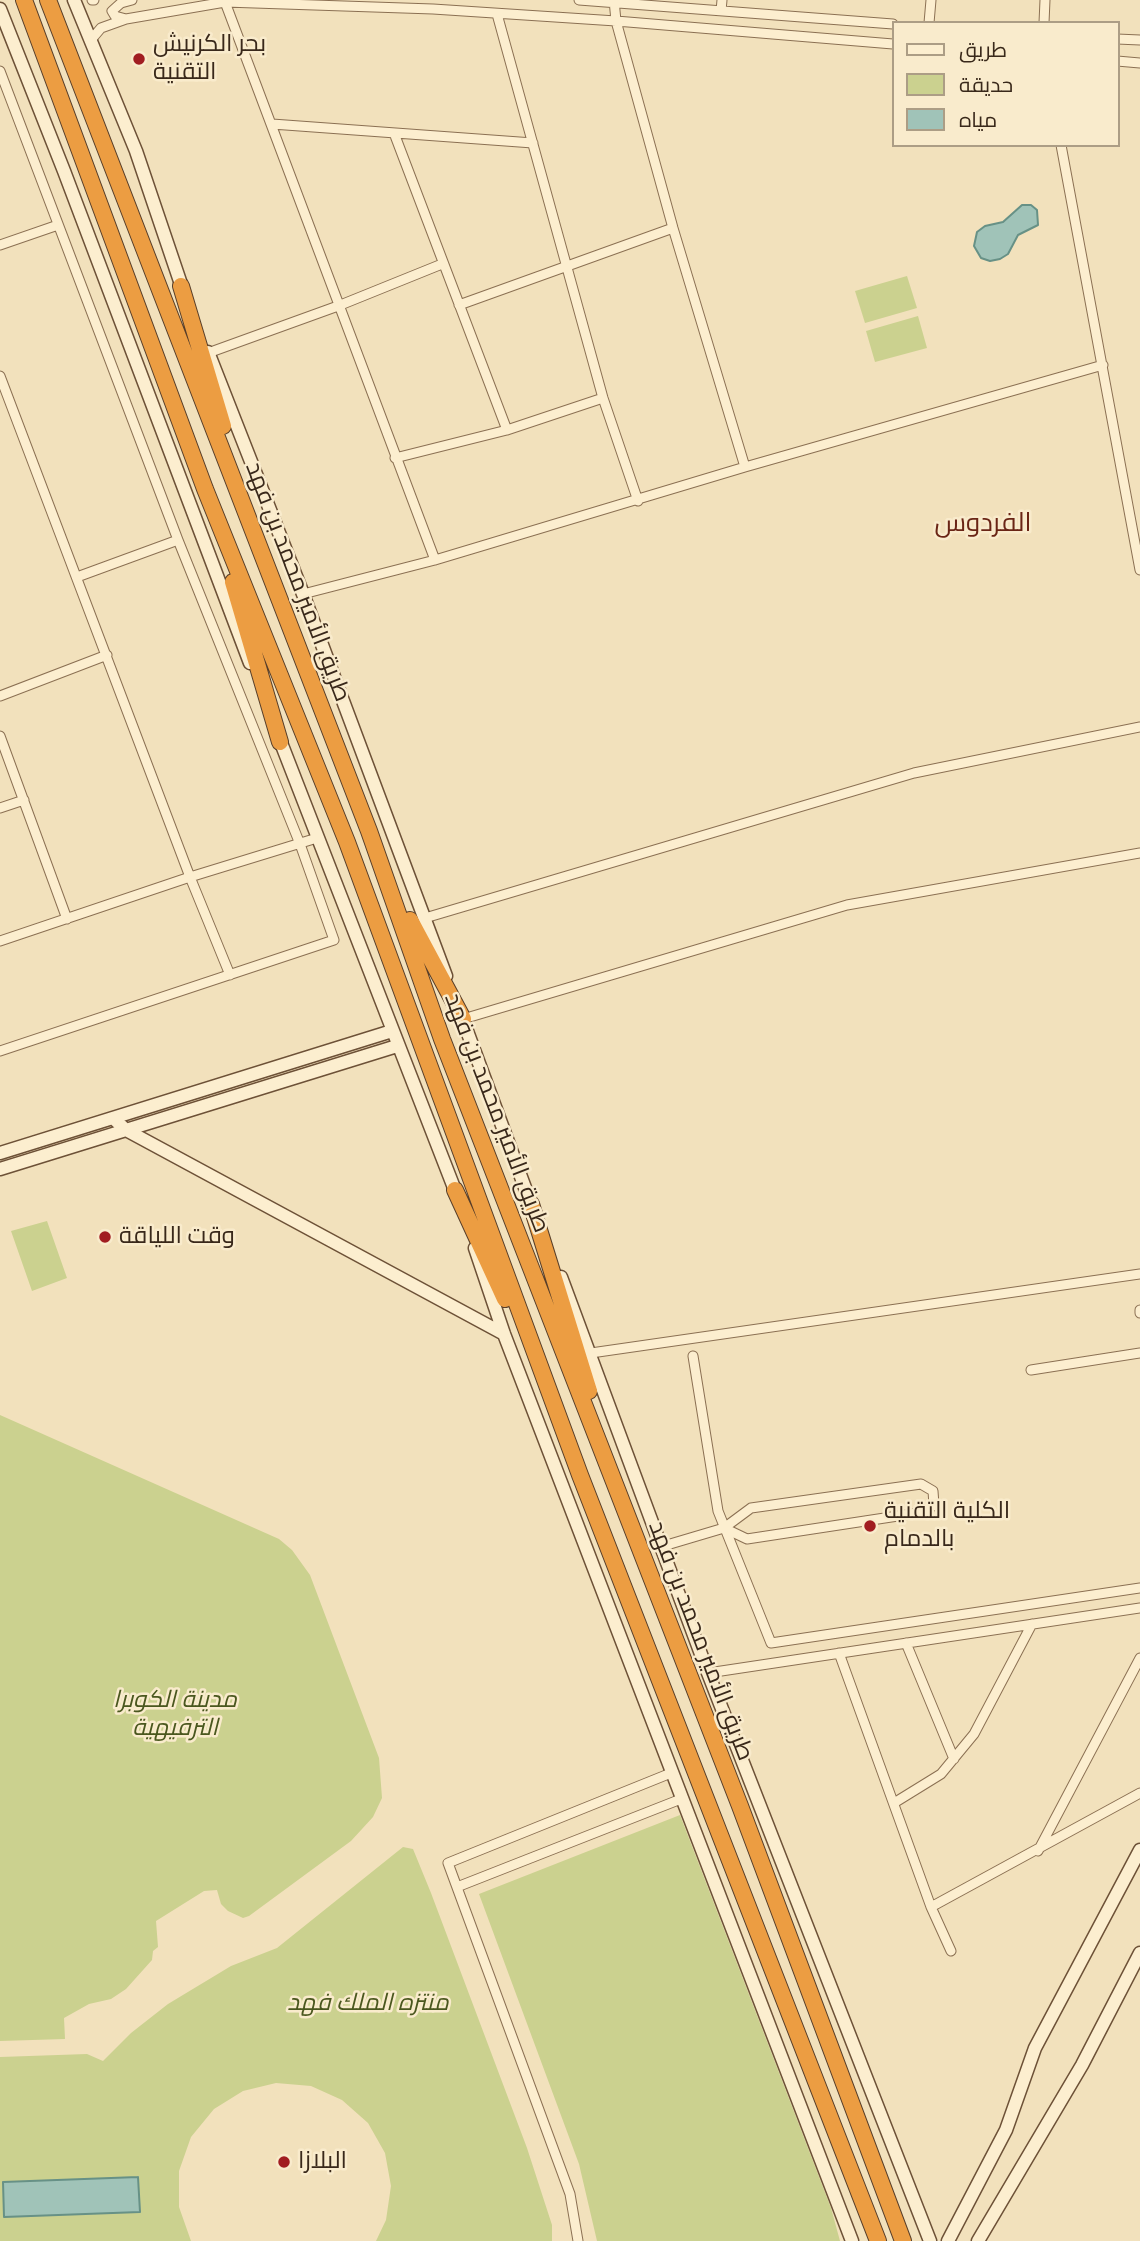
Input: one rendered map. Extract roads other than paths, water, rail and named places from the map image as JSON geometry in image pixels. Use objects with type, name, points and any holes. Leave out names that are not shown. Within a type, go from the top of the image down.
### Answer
[{"type":"highway","name":"طريق الأمير محمد بن فهد","points":[[24,0],[205,489],[347,842],[580,1475],[878,2241]]},
{"type":"highway","name":"طريق الأمير محمد بن فهد","points":[[48,0],[369,831],[442,1039],[740,1806],[903,2241]]},
{"type":"highway","points":[[181,286],[206,376],[275,589]]},
{"type":"highway","points":[[205,489],[280,742]]},
{"type":"highway","points":[[369,831],[417,936],[463,1019]]},
{"type":"highway","points":[[455,1189],[580,1475]]},
{"type":"highway","points":[[531,1204],[631,1524]]},
{"type":"main road","points":[[74,0],[136,151],[181,286],[303,594],[531,1204],[591,1353],[708,1673],[930,2241]]},
{"type":"main road","points":[[0,9],[397,1046],[455,1189],[504,1335],[852,2241]]},
{"type":"main road","points":[[0,1153],[392,1031]]},
{"type":"main road","points":[[0,1169],[397,1046]]},
{"type":"main road","points":[[113,1118],[126,1130],[504,1335]]},
{"type":"main road","points":[[948,2241],[1006,2130],[1035,2048],[1140,1850]]},
{"type":"main road","points":[[978,2241],[1082,2064],[1140,1953]]},
{"type":"street","points":[[125,19],[115,16],[112,11],[121,3],[132,0]]},
{"type":"street","points":[[579,0],[892,24]]},
{"type":"street","points":[[721,11],[722,0]]},
{"type":"street","points":[[929,21],[931,0]]},
{"type":"street","points":[[1044,21],[1045,0]]},
{"type":"street","points":[[614,1],[616,21],[673,228],[745,467]]},
{"type":"street","points":[[90,41],[100,28],[125,19],[225,2],[616,21],[892,44]]},
{"type":"street","points":[[225,2],[435,560]]},
{"type":"street","points":[[497,14],[603,398],[638,501]]},
{"type":"street","points":[[1119,38],[1140,40]]},
{"type":"street","points":[[1119,61],[1140,63]]},
{"type":"street","points":[[0,71],[178,540],[300,844],[334,940],[0,1051]]},
{"type":"street","points":[[272,124],[533,143]]},
{"type":"street","points":[[394,133],[507,430]]},
{"type":"street","points":[[1061,147],[1140,570]]},
{"type":"street","points":[[0,245],[58,225]]},
{"type":"street","points":[[459,305],[673,228]]},
{"type":"street","points":[[208,353],[338,306],[442,264]]},
{"type":"street","points":[[303,594],[435,560],[745,467],[1102,365]]},
{"type":"street","points":[[0,379],[230,975]]},
{"type":"street","points":[[395,458],[507,430],[603,398]]},
{"type":"street","points":[[77,577],[178,540]]},
{"type":"street","points":[[0,696],[107,655]]},
{"type":"street","points":[[425,918],[914,773],[1140,727]]},
{"type":"street","points":[[0,736],[67,919]]},
{"type":"street","points":[[0,807],[24,800]]},
{"type":"street","points":[[0,941],[190,877],[317,838]]},
{"type":"street","points":[[463,1019],[847,905],[1140,853]]},
{"type":"street","points":[[591,1353],[1140,1274]]},
{"type":"street","points":[[1031,1370],[1140,1353]]},
{"type":"street","points":[[693,1356],[718,1511],[771,1643],[1140,1588]]},
{"type":"street","points":[[660,1547],[724,1528],[751,1508],[922,1484],[933,1491],[934,1506],[924,1512],[747,1539],[724,1528]]},
{"type":"street","points":[[708,1673],[1140,1608]]},
{"type":"street","points":[[894,1803],[941,1774],[974,1734],[1032,1624]]},
{"type":"street","points":[[906,1643],[954,1759]]},
{"type":"street","points":[[839,1653],[931,1907],[951,1951]]},
{"type":"street","points":[[1037,1852],[1140,1658]]},
{"type":"street","points":[[578,2241],[570,2194],[448,1863],[671,1773]]},
{"type":"street","points":[[931,1907],[1037,1852],[1140,1793]]},
{"type":"street","points":[[457,1887],[681,1799]]},
{"type":"water","points":[[1022,205],[1031,205],[1037,210],[1038,225],[1018,235],[1008,254],[1000,259],[990,261],[981,258],[974,246],[977,232],[985,226],[1003,222]]},
{"type":"water","points":[[138,2177],[140,2212],[4,2217],[3,2182]]},
{"type":"place","name":"بحر الكرنيش التقنية","points":[[139,59]]},
{"type":"place","name":"وقت اللياقة","points":[[105,1237]]},
{"type":"place","name":"الكلية التقنية بالدمام","points":[[870,1526]]},
{"type":"place","name":"البلازا","points":[[284,2162]]},
{"type":"district","name":"الفردوس","points":[[983,524]]},
{"type":"park label","name":"مدينة الكوبرا الترفيهية","points":[[175,1715]]},
{"type":"park label","name":"منتزه الملك فهد","points":[[368,2004]]}]
